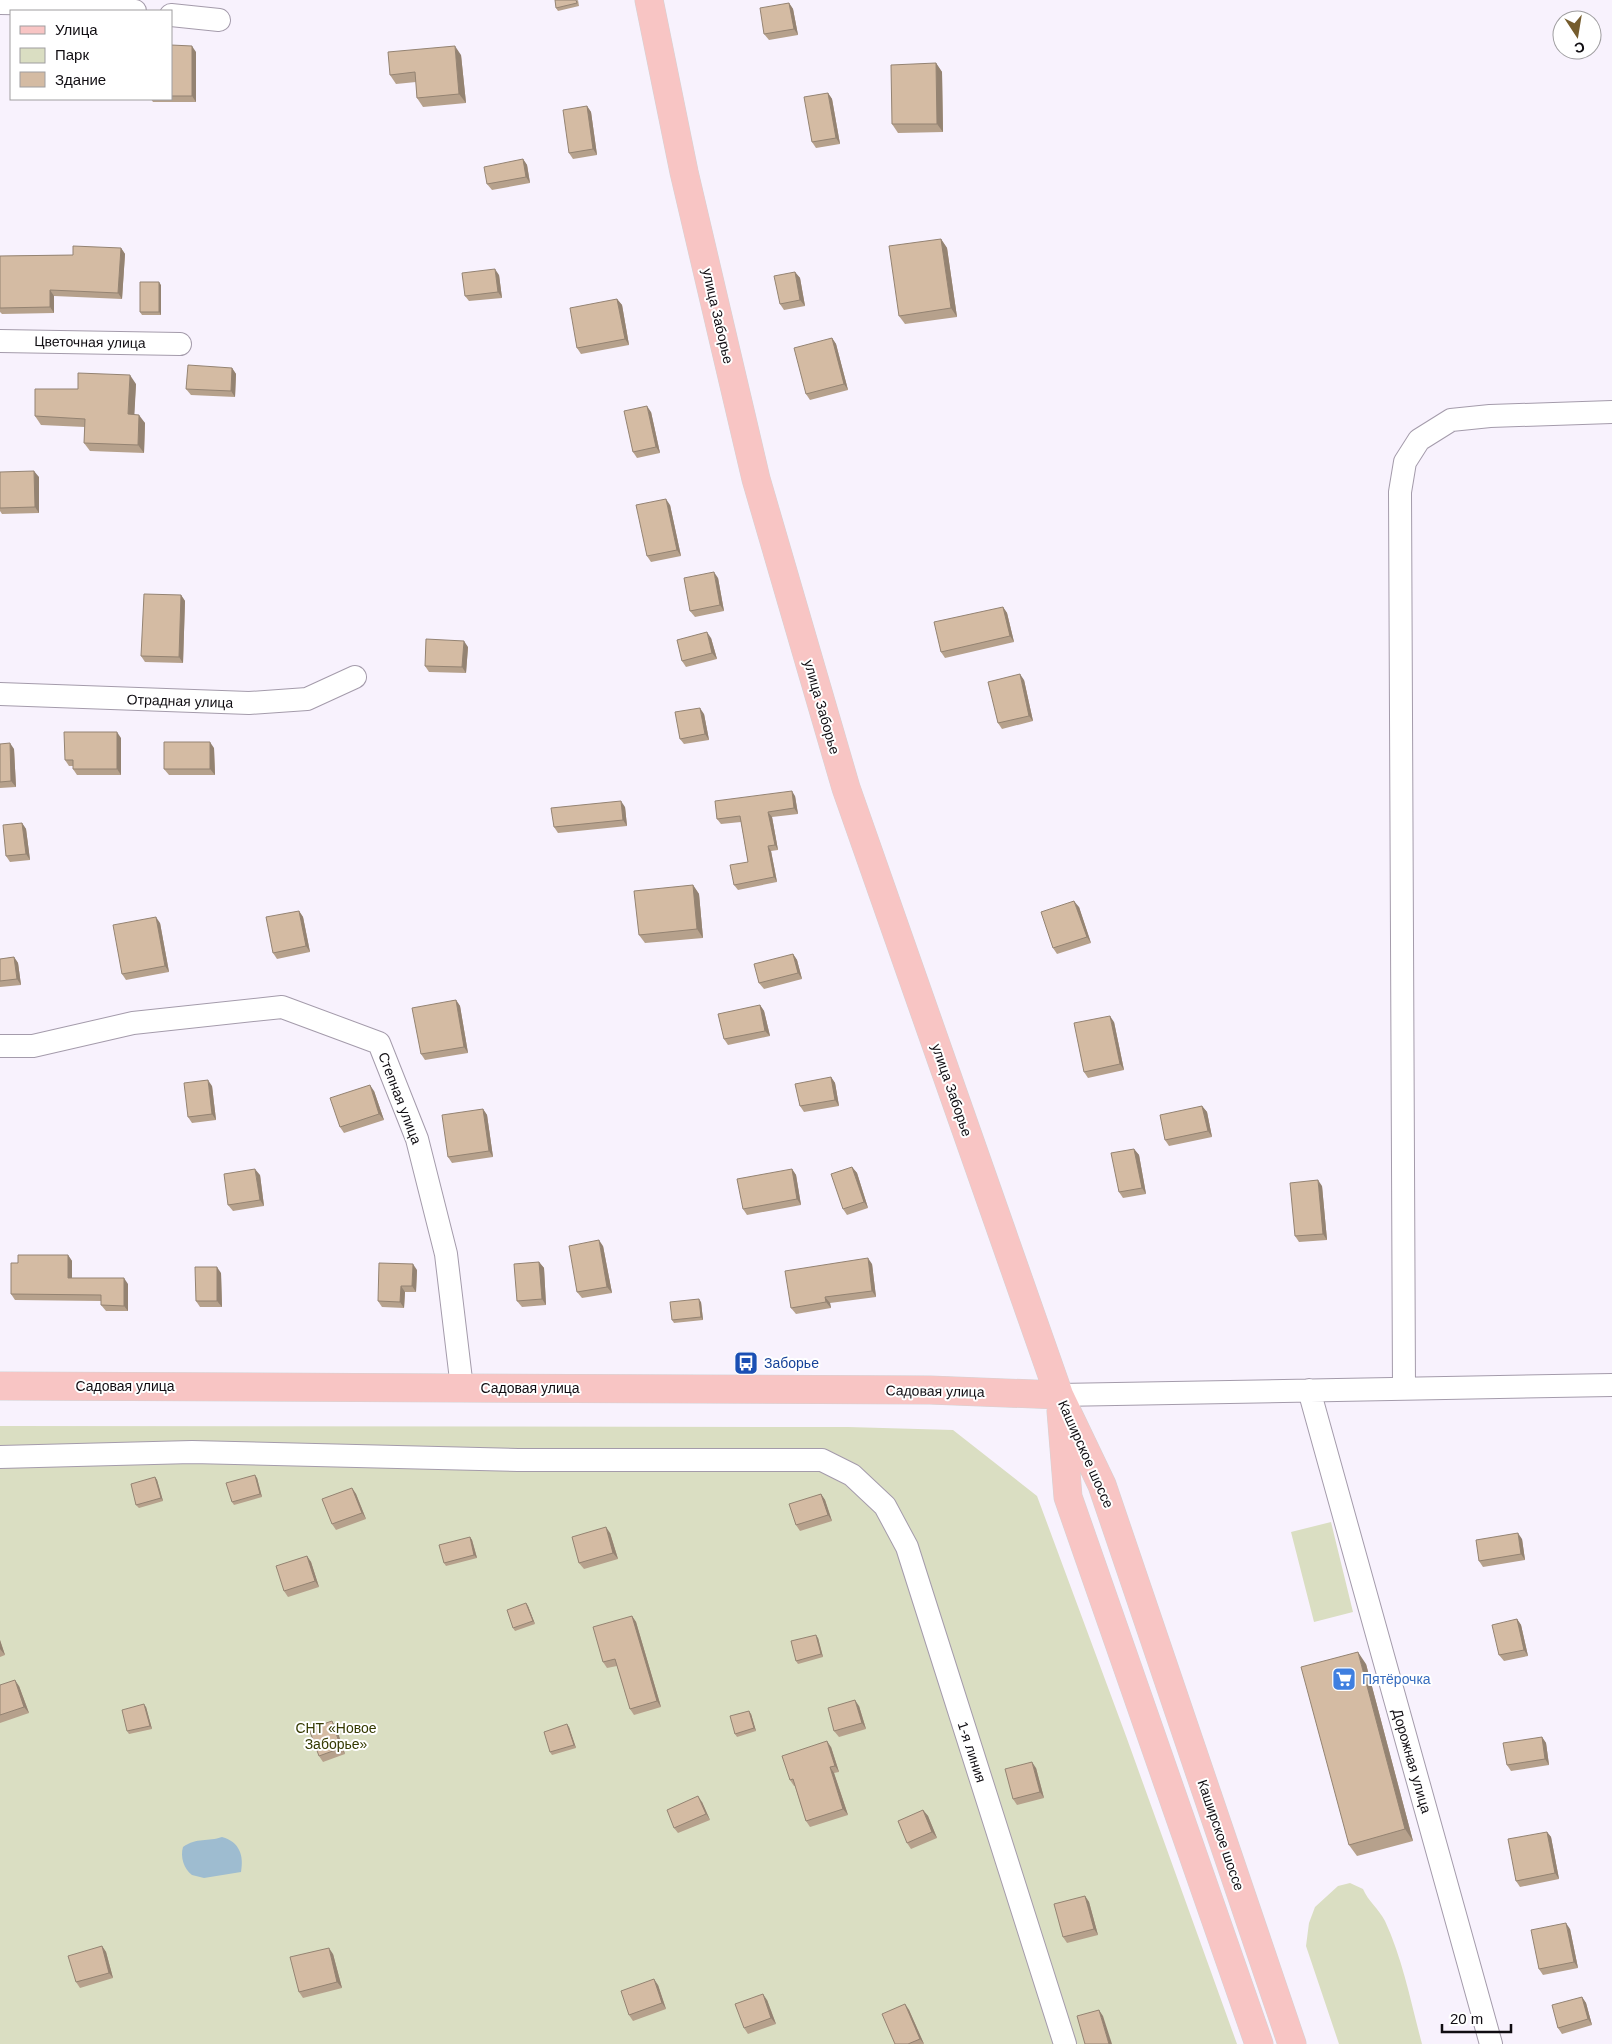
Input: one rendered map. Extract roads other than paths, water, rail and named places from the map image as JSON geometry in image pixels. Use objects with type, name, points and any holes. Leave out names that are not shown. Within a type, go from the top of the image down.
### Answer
[{"type":"main road","name":"улица Заборье","points":[[650,0],[684,172],[756,479],[846,788],[1059,1395]]},
{"type":"main road","name":"Садовая улица","points":[[0,1386],[921,1390],[1059,1395]]},
{"type":"main road","name":"Каширское шоссе","points":[[1059,1395],[1068,1497],[1259,2044]]},
{"type":"main road","name":"Каширское шоссе","points":[[1059,1395],[1102,1485],[1292,2044]]},
{"type":"street","points":[[0,3],[61,2],[127,10]]},
{"type":"street","points":[[172,15],[218,20]]},
{"type":"street","name":"Цветочная улица","points":[[0,341],[180,344]]},
{"type":"street","points":[[1404,1388],[1400,492],[1405,462],[1419,440],[1451,420],[1490,416],[1612,412]]},
{"type":"street","name":"Отрадная улица","points":[[0,694],[249,703],[307,699],[355,677]]},
{"type":"street","name":"Степная улица","points":[[0,1046],[33,1046],[133,1023],[282,1007],[379,1043],[417,1139],[446,1254],[462,1388]]},
{"type":"street","points":[[1059,1395],[1612,1385]]},
{"type":"street","name":"Дорожная улица","points":[[1309,1390],[1491,2044]]},
{"type":"street","name":"1-я линия","points":[[0,1458],[192,1452],[518,1460],[822,1460],[852,1475],[885,1506],[907,1547],[1065,2044]]},
{"type":"water","points":[[222,1837],[237,1846],[242,1860],[241,1872],[204,1878],[192,1875],[183,1862],[183,1847],[193,1842]]},
{"type":"place","name":"Заборье","points":[[746,1363]]},
{"type":"place","name":"Пятёрочка","points":[[1344,1679]]},
{"type":"park label","name":"СНТ «Новое Заборье»","points":[[336,1736]]}]
